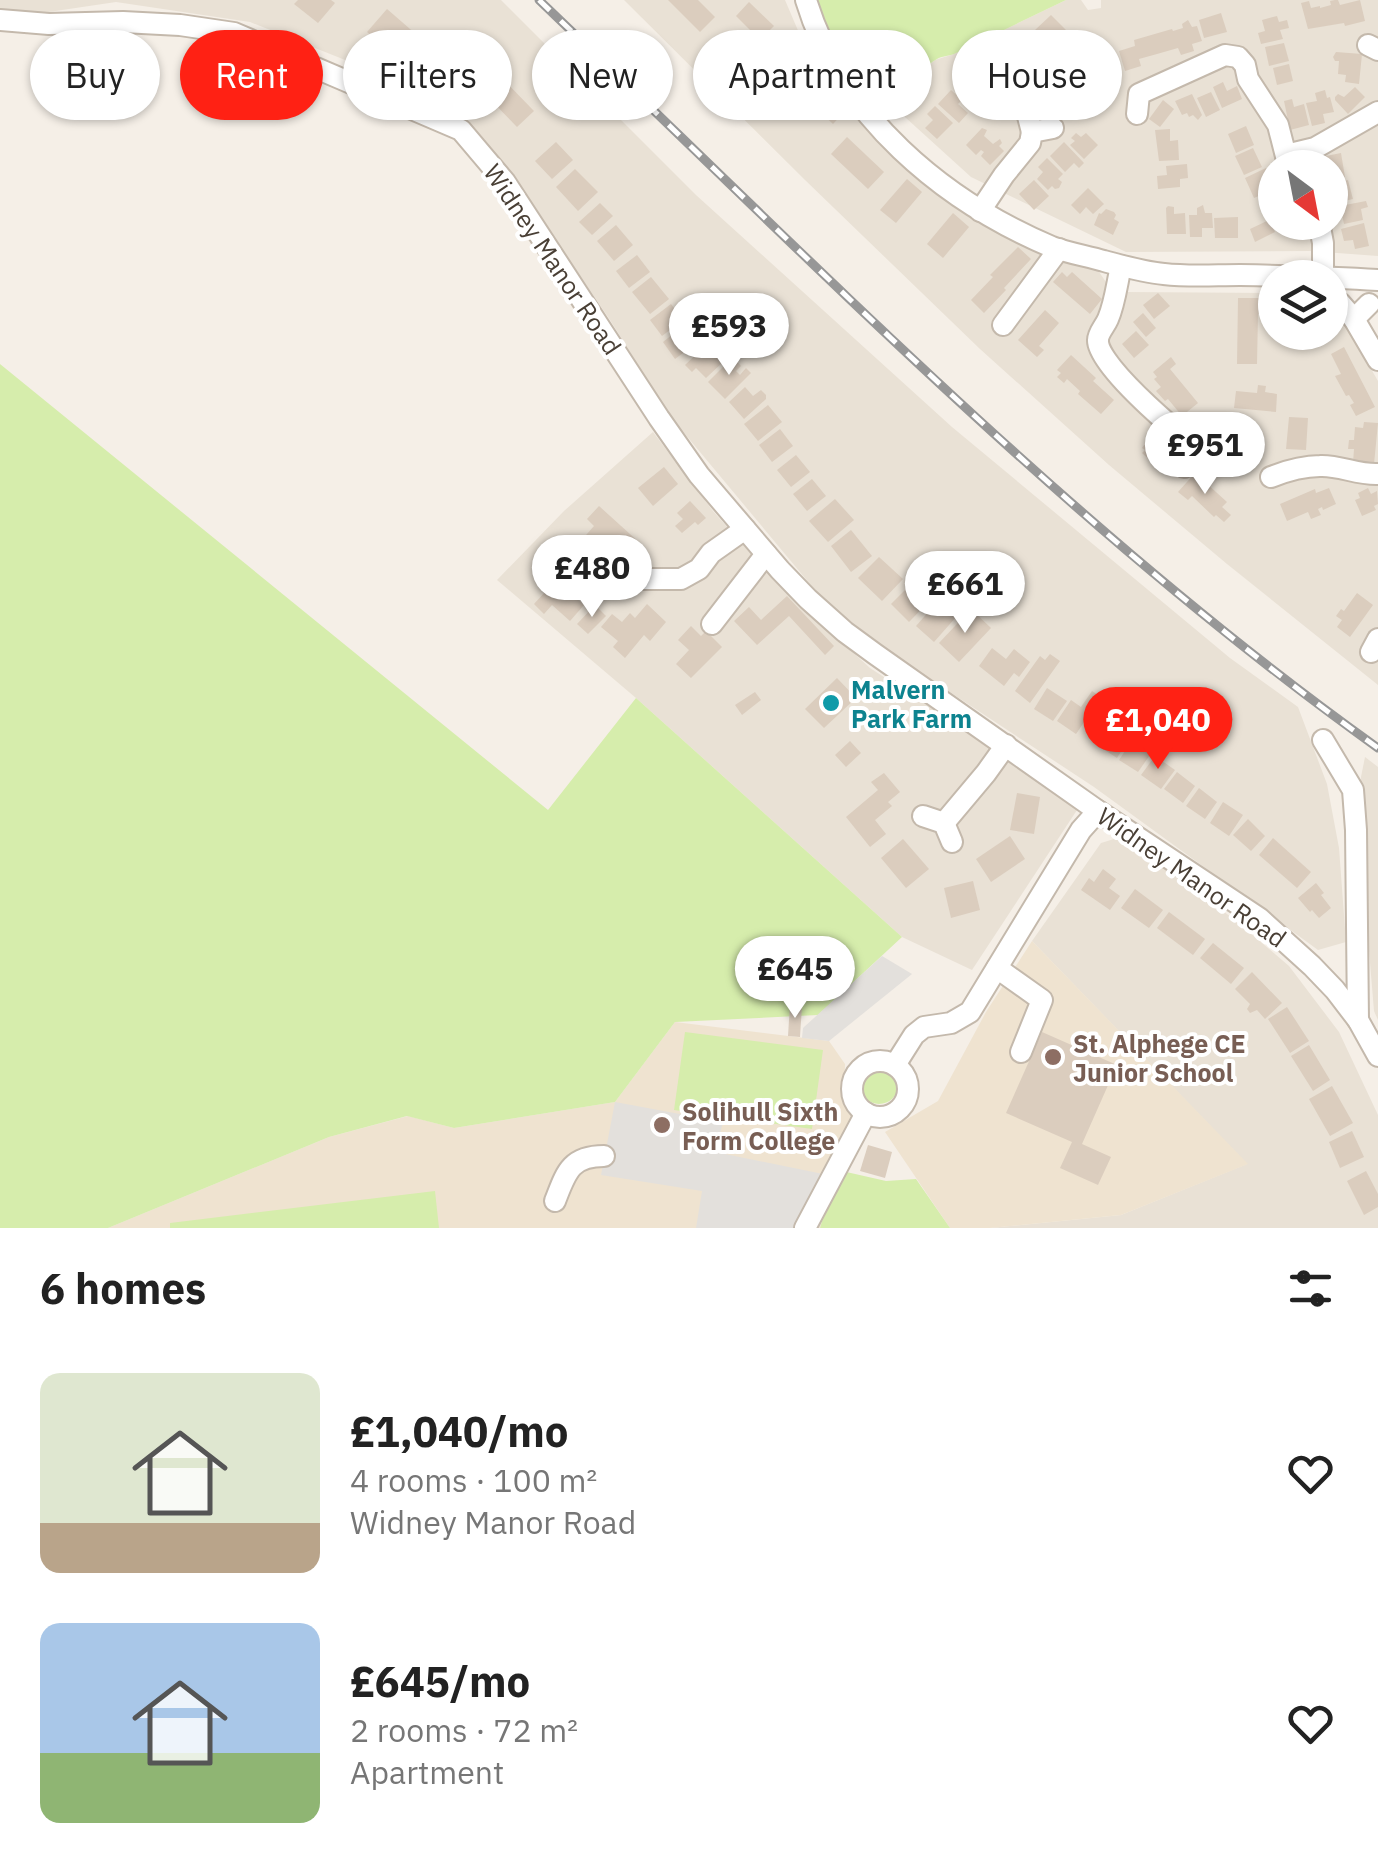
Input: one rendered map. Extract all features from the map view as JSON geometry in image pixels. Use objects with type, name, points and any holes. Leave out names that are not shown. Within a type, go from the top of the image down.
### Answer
[{"type":"street","points":[[806,0],[833,66],[872,120],[932,178],[980,211],[1060,249],[1122,266],[1164,274],[1258,275]]},
{"type":"street","name":"Widney Manor Road","points":[[0,20],[180,25],[234,33],[461,130],[505,182],[699,475],[808,600],[845,632],[1259,918],[1312,966],[1358,1020],[1378,1056]]},
{"type":"street","points":[[1132,100],[1238,48],[1248,79],[1278,125],[1285,150]]},
{"type":"street","points":[[1311,150],[1378,112]]},
{"type":"street","points":[[980,211],[1030,143],[1029,120]]},
{"type":"street","points":[[1032,132],[1053,128]]},
{"type":"street","points":[[1002,325],[1060,249]]},
{"type":"street","points":[[1122,266],[1109,318],[1098,341],[1101,353],[1108,365],[1208,457],[1184,468]]},
{"type":"street","points":[[1348,278],[1378,280]]},
{"type":"street","points":[[1354,309],[1378,360]]},
{"type":"street","points":[[1276,468],[1322,466],[1378,474]]},
{"type":"street","points":[[617,579],[681,579],[744,530]]},
{"type":"street","points":[[712,624],[766,554]]},
{"type":"street","points":[[1322,740],[1353,790],[1358,1020]]},
{"type":"street","points":[[940,827],[1006,745]]},
{"type":"street","points":[[895,1065],[914,1035],[970,1012],[1081,830],[1098,810]]},
{"type":"street","points":[[997,968],[1042,1000],[1021,1052]]},
{"type":"street","points":[[872,1062],[895,1065],[908,1090],[901,1107],[885,1116],[866,1114],[852,1094],[854,1077],[872,1062]]},
{"type":"street","points":[[805,1228],[866,1114]]},
{"type":"street","points":[[555,1201],[573,1163],[589,1156],[604,1156]]},
{"type":"shaded area","points":[[0,0],[501,0],[532,31],[532,120],[621,120],[696,195],[952,427],[1230,658],[1298,707],[1327,784],[1339,848],[1346,942],[1318,950],[1094,787],[886,650],[820,596],[670,416],[510,172],[464,120],[512,120],[512,30],[343,30],[343,59],[323,51],[323,30],[270,30],[250,22],[116,2],[42,13],[0,11]]},
{"type":"shaded area","points":[[624,0],[785,0],[798,30],[693,30],[693,69],[673,49],[673,30],[654,30]]},
{"type":"shaded area","points":[[1066,0],[1081,0],[1088,10],[1101,8],[1101,0],[1378,0],[1378,256],[1310,251],[1126,252],[971,177],[908,120],[932,120],[935,60],[952,55],[952,120],[1122,120],[1122,30],[1004,30]]},
{"type":"shaded area","points":[[745,120],[859,120],[949,204],[1046,256],[1097,269],[1106,282],[1106,300],[1118,318],[1126,292],[1258,293],[1258,350],[1348,350],[1348,329],[1378,381],[1378,685],[1109,465],[980,349]]},
{"type":"shaded area","points":[[653,432],[713,511],[775,581],[870,668],[1077,810],[972,970],[902,937],[636,698],[497,580],[564,511]]},
{"type":"shaded area","points":[[1365,757],[1378,767],[1378,1020],[1374,1011],[1364,890],[1361,777]]},
{"type":"shaded area","points":[[1114,839],[1134,845],[1235,920],[1289,966],[1339,1032],[1378,1115],[1378,1228],[990,1228],[1121,1215],[1247,1164],[1032,941],[1101,843]]},
{"type":"shaded area","name":"St. Alphege CE Junior School","points":[[1032,941],[1248,1164],[1121,1215],[990,1228],[950,1228],[885,1132],[938,1101],[986,1012]]},
{"type":"shaded area","points":[[882,956],[912,974],[829,1041],[802,1038],[803,1028]]},
{"type":"shaded area","name":"Solihull Sixth Form College","points":[[675,1022],[829,1041],[845,1064],[844,1098],[853,1122],[820,1228],[108,1228],[329,1137],[408,1116],[454,1128],[615,1102]]},
{"type":"shaded area","points":[[615,1102],[723,1122],[715,1152],[823,1174],[794,1228],[696,1228],[702,1191],[601,1175]]},
{"type":"green space","points":[[816,0],[1066,0],[1004,30],[952,30],[952,55],[932,63],[932,30],[828,30]]},
{"type":"green space","points":[[0,364],[548,810],[636,698],[902,937],[818,1015],[675,1022],[615,1102],[454,1128],[407,1116],[329,1137],[108,1228],[0,1228]]},
{"type":"green space","points":[[685,1032],[823,1050],[812,1129],[674,1110]]},
{"type":"green space","points":[[879,1066],[893,1071],[898,1085],[893,1099],[879,1104],[865,1099],[860,1085],[865,1071]]},
{"type":"green space","points":[[842,1171],[886,1181],[916,1179],[950,1228],[820,1228]]},
{"type":"green space","points":[[435,1191],[439,1228],[170,1228],[170,1223]]},
{"type":"building","points":[[298,0],[335,3],[318,23],[294,4]]},
{"type":"building","points":[[668,0],[698,0],[715,17],[698,30]]},
{"type":"building","points":[[1338,0],[1340,5],[1360,0],[1365,21],[1308,29],[1301,3],[1309,1],[1311,8],[1320,8]]},
{"type":"building","points":[[749,2],[774,26],[770,30],[750,30],[736,16]]},
{"type":"building","points":[[387,9],[411,30],[369,30]]},
{"type":"building","points":[[1221,13],[1227,32],[1204,38],[1199,20]]},
{"type":"building","points":[[1051,15],[1066,30],[1035,30]]},
{"type":"building","points":[[1277,16],[1279,22],[1287,20],[1289,28],[1280,30],[1283,39],[1261,44],[1258,33],[1265,31],[1262,20]]},
{"type":"building","points":[[1188,20],[1192,27],[1197,26],[1202,41],[1192,44],[1194,51],[1181,55],[1178,48],[1139,59],[1141,66],[1125,71],[1122,50],[1135,46],[1134,40],[1183,28]]},
{"type":"building","points":[[1284,43],[1289,61],[1269,66],[1265,47]]},
{"type":"building","points":[[1336,52],[1362,54],[1359,84],[1345,82],[1346,75],[1338,74],[1339,61],[1333,57]]},
{"type":"building","points":[[1289,64],[1293,81],[1277,85],[1273,68]]},
{"type":"building","points":[[1223,82],[1227,91],[1237,86],[1242,99],[1222,108],[1213,87]]},
{"type":"building","points":[[1355,87],[1365,97],[1348,114],[1335,97],[1344,97]]},
{"type":"building","points":[[512,88],[532,109],[517,127],[510,120]]},
{"type":"building","points":[[951,90],[952,91],[952,117],[938,104]]},
{"type":"building","points":[[1325,90],[1334,112],[1323,114],[1325,123],[1312,126],[1306,103],[1317,101],[1315,93]]},
{"type":"building","points":[[1211,92],[1220,110],[1206,117],[1197,98]]},
{"type":"building","points":[[1192,94],[1202,115],[1198,120],[1187,113],[1182,115],[1175,101]]},
{"type":"building","points":[[1292,99],[1294,107],[1304,104],[1309,125],[1290,130],[1284,101]]},
{"type":"building","points":[[1163,100],[1174,109],[1160,127],[1149,119]]},
{"type":"building","points":[[935,106],[953,123],[937,139],[925,128],[933,120]]},
{"type":"building","points":[[1246,126],[1254,145],[1236,153],[1228,134]]},
{"type":"building","points":[[982,128],[993,144],[1000,139],[999,146],[1004,151],[990,165],[981,156],[984,152],[976,155],[966,145]]},
{"type":"building","points":[[1170,129],[1170,141],[1178,140],[1179,160],[1159,161],[1155,130]]},
{"type":"building","points":[[1076,133],[1081,137],[1086,133],[1098,145],[1084,159],[1070,145]]},
{"type":"building","points":[[847,137],[884,172],[868,189],[831,154]]},
{"type":"building","points":[[556,142],[573,160],[552,179],[535,161]]},
{"type":"building","points":[[1064,142],[1084,163],[1079,168],[1074,163],[1065,172],[1050,156]]},
{"type":"building","points":[[1253,148],[1258,169],[1244,175],[1235,156]]},
{"type":"building","points":[[1047,158],[1063,174],[1058,179],[1062,182],[1059,188],[1052,186],[1048,190],[1037,179],[1043,172],[1038,167]]},
{"type":"building","points":[[1187,164],[1188,178],[1180,179],[1180,187],[1158,189],[1157,176],[1167,175],[1166,166]]},
{"type":"building","points":[[575,169],[598,192],[578,211],[556,187]]},
{"type":"building","points":[[1258,172],[1258,196],[1254,198],[1245,178]]},
{"type":"building","points":[[907,179],[922,192],[896,223],[880,210]]},
{"type":"building","points":[[1034,180],[1049,196],[1034,210],[1019,194]]},
{"type":"building","points":[[1088,188],[1104,204],[1093,214],[1086,207],[1080,214],[1071,205]]},
{"type":"building","points":[[1366,201],[1368,207],[1361,209],[1363,220],[1348,223],[1348,204]]},
{"type":"building","points":[[600,203],[613,216],[592,235],[579,222]]},
{"type":"building","points":[[1203,205],[1205,213],[1212,213],[1213,228],[1202,228],[1202,237],[1190,237],[1189,215],[1197,215],[1197,208]]},
{"type":"building","points":[[1168,206],[1174,207],[1174,214],[1185,213],[1186,234],[1167,234]]},
{"type":"building","points":[[1106,209],[1114,212],[1114,219],[1119,222],[1113,235],[1094,225],[1099,213]]},
{"type":"building","points":[[953,213],[969,227],[943,258],[927,244]]},
{"type":"building","points":[[1238,217],[1238,238],[1215,238],[1214,218]]},
{"type":"building","points":[[1364,223],[1369,246],[1355,249],[1353,240],[1344,241],[1348,240],[1348,227]]},
{"type":"building","points":[[616,225],[633,245],[614,261],[597,241]]},
{"type":"building","points":[[1258,225],[1259,240],[1255,242],[1250,229]]},
{"type":"building","points":[[1018,247],[1031,259],[984,313],[971,300]]},
{"type":"building","points":[[637,255],[650,272],[629,288],[616,271]]},
{"type":"building","points":[[1062,272],[1067,277],[1072,272],[1102,299],[1090,314],[1053,282]]},
{"type":"building","points":[[651,277],[669,299],[650,314],[632,292]]},
{"type":"building","points":[[1158,293],[1170,306],[1154,319],[1143,305]]},
{"type":"building","points":[[1238,298],[1258,298],[1257,364],[1237,364]]},
{"type":"building","points":[[671,304],[683,320],[662,336],[650,320]]},
{"type":"building","points":[[1045,310],[1059,323],[1039,346],[1044,350],[1037,357],[1018,340]]},
{"type":"building","points":[[1143,313],[1156,328],[1146,337],[1133,322]]},
{"type":"building","points":[[687,323],[699,341],[675,359],[663,342]]},
{"type":"building","points":[[1136,331],[1149,345],[1134,358],[1122,344]]},
{"type":"building","points":[[707,344],[723,362],[706,378],[696,368],[692,372],[685,365]]},
{"type":"building","points":[[1346,350],[1375,407],[1356,416],[1350,405],[1354,403],[1335,376],[1341,374],[1331,354]]},
{"type":"building","points":[[1071,355],[1114,400],[1101,414],[1067,379],[1064,383],[1057,377],[1061,373],[1057,370]]},
{"type":"building","points":[[733,357],[741,366],[736,371],[740,375],[746,368],[751,373],[725,399],[708,382]]},
{"type":"building","points":[[1171,357],[1176,364],[1170,369],[1198,403],[1182,416],[1156,391],[1161,387],[1153,372]]},
{"type":"building","points":[[1258,385],[1266,386],[1265,392],[1277,394],[1276,412],[1234,408],[1236,391],[1257,393]]},
{"type":"building","points":[[745,387],[753,396],[761,390],[766,399],[744,419],[729,402]]},
{"type":"building","points":[[768,405],[782,422],[758,441],[744,424]]},
{"type":"building","points":[[1289,417],[1308,418],[1306,450],[1286,449]]},
{"type":"building","points":[[1364,422],[1378,423],[1374,464],[1353,463],[1354,449],[1348,449],[1355,427],[1363,428]]},
{"type":"building","points":[[780,429],[793,446],[772,462],[759,445]]},
{"type":"building","points":[[1164,430],[1178,443],[1156,466],[1142,453],[1142,448],[1147,441],[1151,444],[1157,431],[1160,434]]},
{"type":"building","points":[[796,455],[810,472],[791,487],[777,470]]},
{"type":"building","points":[[664,467],[678,484],[653,506],[638,488]]},
{"type":"building","points":[[1195,473],[1227,502],[1222,507],[1231,515],[1224,522],[1192,496],[1188,500],[1178,492]]},
{"type":"building","points":[[812,479],[826,496],[807,511],[793,494]]},
{"type":"building","points":[[1329,488],[1336,504],[1318,509],[1321,515],[1311,519],[1308,512],[1287,521],[1280,504],[1315,489],[1316,493]]},
{"type":"building","points":[[1368,488],[1371,494],[1377,491],[1378,504],[1374,506],[1376,510],[1362,516],[1355,500],[1360,498],[1358,493]]},
{"type":"building","points":[[835,499],[854,520],[828,542],[809,521]]},
{"type":"building","points":[[690,501],[706,518],[682,533],[675,526],[683,519],[677,513]]},
{"type":"building","points":[[599,506],[641,544],[628,558],[610,542],[595,558],[579,543],[594,526],[587,519]]},
{"type":"building","points":[[851,530],[872,556],[851,572],[831,546]]},
{"type":"building","points":[[560,543],[569,551],[564,556],[569,560],[578,549],[591,560],[570,583],[573,595],[584,605],[570,621],[552,605],[544,614],[534,604],[545,592],[539,587],[548,577],[554,583],[562,574],[545,559]]},
{"type":"building","points":[[879,557],[903,579],[882,601],[858,578]]},
{"type":"building","points":[[924,571],[942,588],[909,622],[891,604]]},
{"type":"building","points":[[946,592],[964,608],[934,642],[916,626]]},
{"type":"building","points":[[1357,593],[1373,605],[1350,637],[1337,627],[1342,620],[1336,616]]},
{"type":"building","points":[[787,596],[834,646],[825,655],[789,616],[757,645],[734,621],[749,607],[761,620]]},
{"type":"building","points":[[647,604],[666,622],[650,641],[644,635],[625,658],[613,647],[618,641],[601,627],[612,614],[622,622],[630,613],[635,618]]},
{"type":"building","points":[[595,605],[606,616],[588,634],[577,624]]},
{"type":"building","points":[[971,609],[991,628],[959,662],[939,643]]},
{"type":"building","points":[[691,626],[701,636],[706,631],[722,647],[691,678],[676,664],[689,650],[678,640]]},
{"type":"building","points":[[992,648],[1006,659],[1014,649],[1030,662],[1019,677],[1014,673],[1004,686],[979,666]]},
{"type":"building","points":[[1050,654],[1060,661],[1030,703],[1015,691],[1040,656],[1045,660]]},
{"type":"building","name":"Malvern Park Farm","points":[[837,678],[856,698],[824,728],[805,709]]},
{"type":"building","points":[[1047,688],[1067,701],[1053,721],[1034,709]]},
{"type":"building","points":[[1092,691],[1101,697],[1076,734],[1057,721],[1071,700],[1081,707]]},
{"type":"building","points":[[755,692],[761,700],[742,715],[735,705]]},
{"type":"building","points":[[1106,717],[1132,734],[1117,758],[1100,747],[1107,736],[1097,730]]},
{"type":"building","points":[[1133,739],[1152,752],[1138,772],[1119,760]]},
{"type":"building","points":[[850,741],[861,753],[846,767],[835,755]]},
{"type":"building","points":[[1155,756],[1175,770],[1161,789],[1141,775]]},
{"type":"building","points":[[1177,772],[1195,786],[1183,803],[1164,789]]},
{"type":"building","points":[[884,773],[900,792],[888,802],[892,806],[875,820],[886,834],[870,847],[846,817],[878,790],[871,782]]},
{"type":"building","points":[[1199,788],[1217,802],[1205,819],[1186,806]]},
{"type":"building","points":[[1017,793],[1040,797],[1034,834],[1010,830]]},
{"type":"building","points":[[1223,802],[1243,815],[1229,836],[1210,823]]},
{"type":"building","points":[[1248,819],[1265,836],[1251,851],[1233,835]]},
{"type":"building","points":[[1010,836],[1025,859],[991,882],[976,859]]},
{"type":"building","points":[[1273,838],[1311,872],[1297,888],[1259,855]]},
{"type":"building","points":[[903,839],[929,869],[906,888],[881,858]]},
{"type":"building","points":[[1103,869],[1116,879],[1109,888],[1120,896],[1110,910],[1081,890],[1089,878],[1094,882]]},
{"type":"building","points":[[973,881],[980,910],[951,918],[944,888]]},
{"type":"building","points":[[1316,883],[1331,908],[1319,918],[1298,898]]},
{"type":"building","points":[[1135,889],[1163,910],[1149,928],[1121,908]]},
{"type":"building","points":[[1169,912],[1205,939],[1193,955],[1157,928]]},
{"type":"building","points":[[1213,943],[1244,968],[1231,984],[1200,958]]},
{"type":"building","points":[[1252,972],[1282,1003],[1265,1019],[1257,1010],[1250,1013],[1250,1004],[1235,989]]},
{"type":"building","points":[[790,1005],[802,1006],[800,1037],[788,1036]]},
{"type":"building","points":[[1287,1007],[1309,1041],[1290,1053],[1268,1019]]},
{"type":"building","points":[[1042,1032],[1117,1065],[1082,1144],[1111,1157],[1098,1185],[1060,1168],[1072,1142],[1006,1113]]},
{"type":"building","points":[[1309,1045],[1330,1080],[1313,1091],[1291,1056]]},
{"type":"building","points":[[1332,1086],[1353,1123],[1330,1136],[1309,1099]]},
{"type":"building","points":[[1352,1131],[1364,1157],[1340,1168],[1329,1142]]},
{"type":"building","points":[[868,1145],[892,1152],[885,1178],[860,1171]]},
{"type":"building","points":[[1366,1171],[1378,1194],[1378,1207],[1364,1215],[1347,1181]]},
{"type":"railway","points":[[539,0],[843,293],[1050,484],[1266,664],[1378,748]]},
{"type":"place","name":"Malvern Park Farm","points":[[831,703]]},
{"type":"place","name":"St. Alphege CE Junior School","points":[[1053,1057]]},
{"type":"place","name":"Solihull Sixth Form College","points":[[662,1125]]}]
